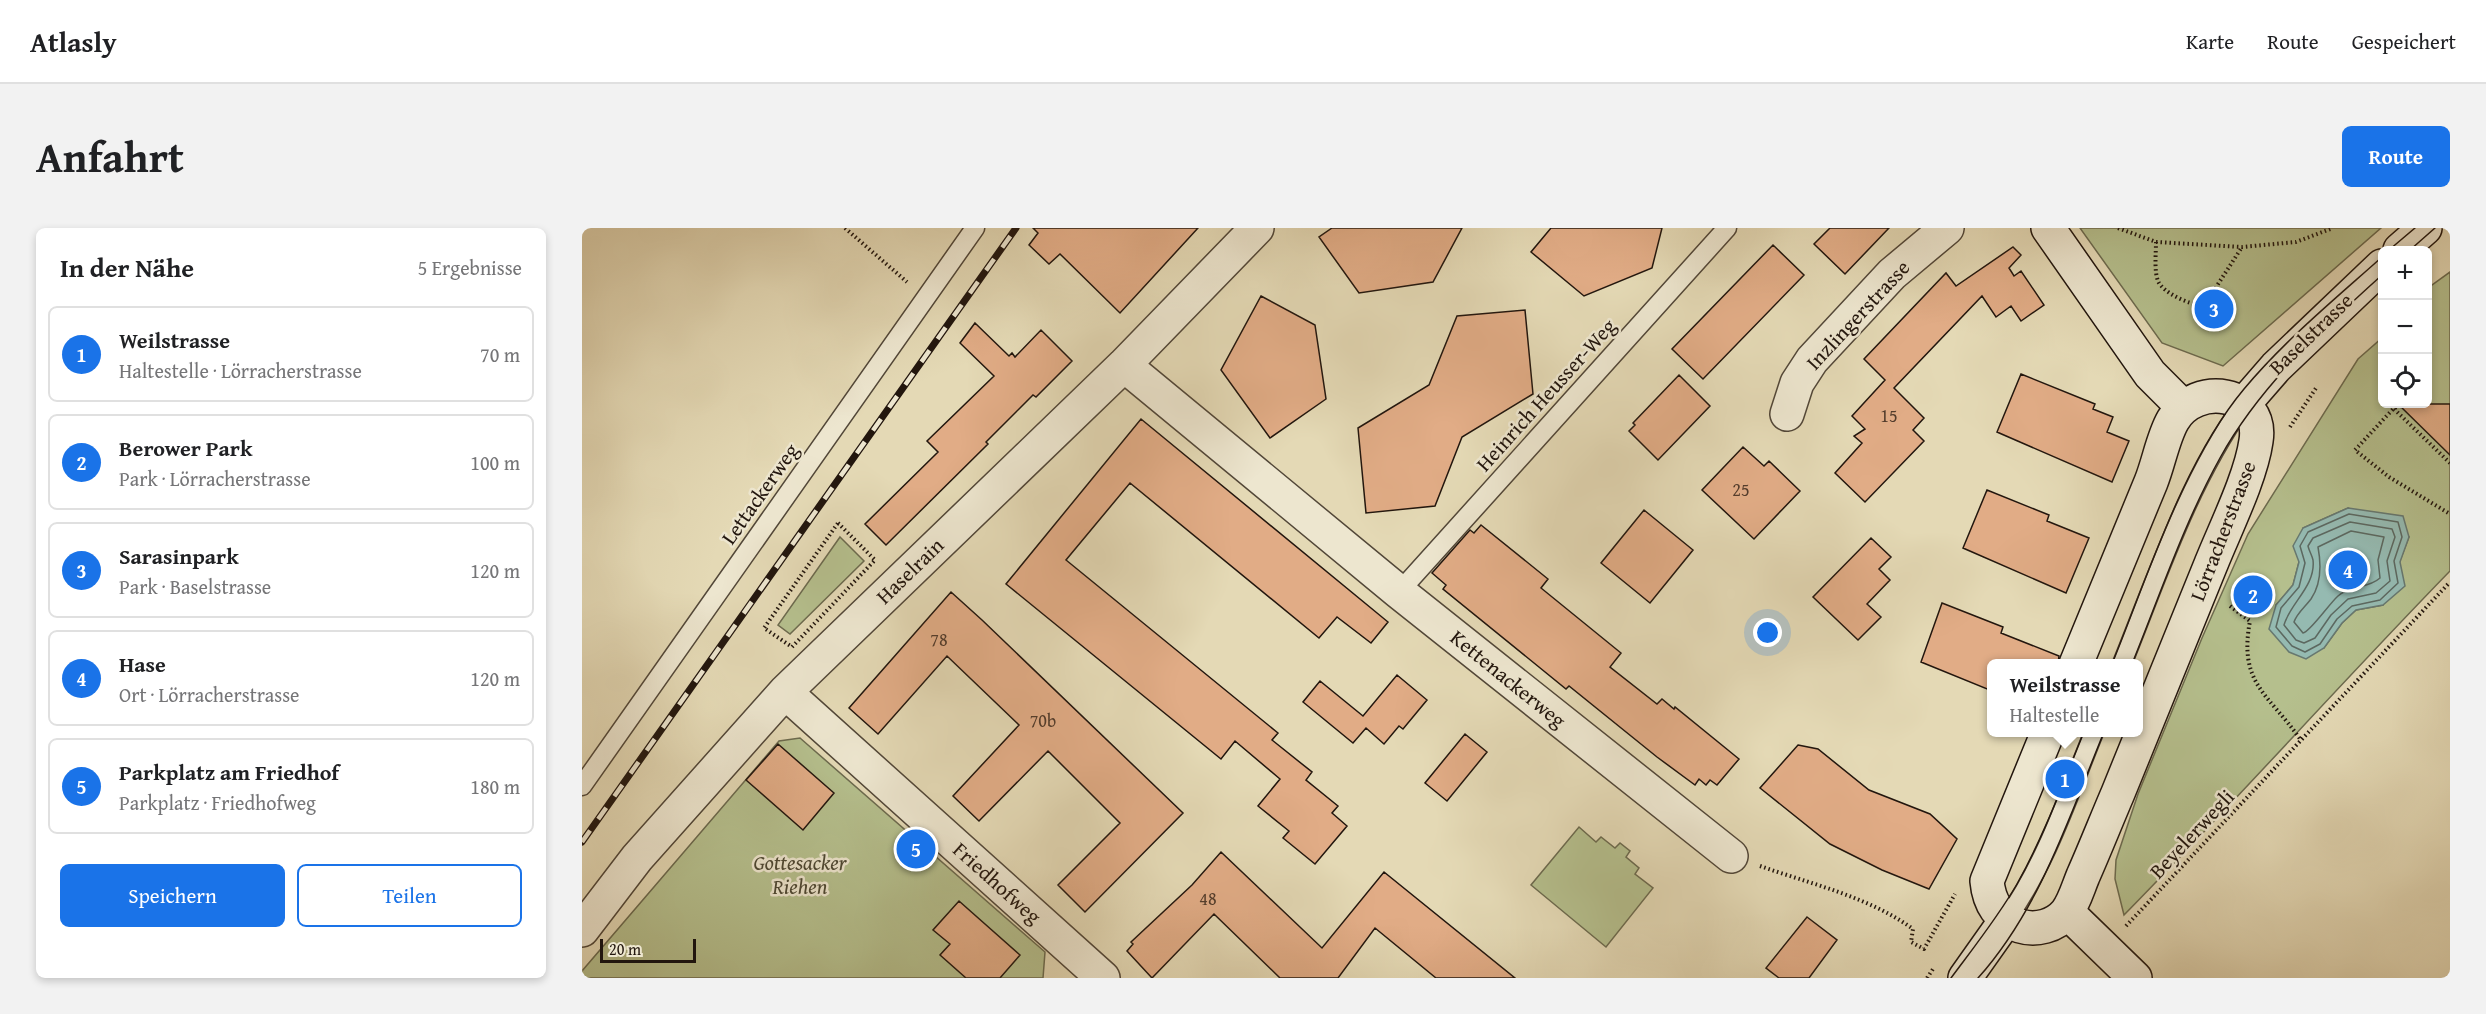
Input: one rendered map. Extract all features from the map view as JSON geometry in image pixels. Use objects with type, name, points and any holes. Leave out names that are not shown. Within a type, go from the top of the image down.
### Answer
[{"type":"street","name":"Haselrain","points":[[582,930],[637,858],[785,692],[1124,365],[1257,228]]},
{"type":"street","name":"Inzlingerstrasse","points":[[1786,414],[1797,383],[1812,360],[1893,274],[1947,228]]},
{"type":"street","points":[[2048,228],[2150,374],[2183,407]]},
{"type":"street","points":[[2405,246],[2425,228]]},
{"type":"street","name":"Baselstrasse","points":[[2243,405],[2276,367],[2378,270]]},
{"type":"street","name":"Kettenackerweg","points":[[1124,365],[1399,592],[1731,856]]},
{"type":"street","points":[[2078,659],[2161,458],[2173,420],[2183,407],[2202,397],[2224,395],[2243,405]]},
{"type":"street","name":"Lörracherstrasse","points":[[2143,730],[2249,466],[2257,439],[2255,421],[2243,405]]},
{"type":"street","name":"Friedhofweg","points":[[785,692],[1083,972]]},
{"type":"street","points":[[2046,737],[1987,881],[1988,894],[1993,907],[2006,920],[2030,929],[2056,922],[2067,912],[2134,978]]},
{"type":"street","name":"Lörracherstrasse","points":[[2067,912],[2140,737]]},
{"type":"street","points":[[1965,978],[2006,920]]},
{"type":"lane","name":"Lettackerweg","points":[[582,786],[975,228]]},
{"type":"lane","name":"Heinrich Heusser-Weg","points":[[1399,592],[1727,228]]},
{"type":"lane","points":[[2124,659],[2201,471],[2219,438],[2243,405]]},
{"type":"lane","points":[[2006,920],[2019,902],[2034,873],[2092,737]]},
{"type":"path","points":[[845,228],[925,298]]},
{"type":"path","points":[[2118,228],[2156,242],[2242,247],[2296,242],[2333,228]]},
{"type":"path","points":[[2156,242],[2157,280],[2165,290],[2192,305],[2202,305],[2211,295],[2242,247]]},
{"type":"path","points":[[2450,463],[2394,408],[2355,450],[2390,477],[2450,514]]},
{"type":"path","points":[[783,641],[764,628],[838,523],[875,560],[831,608]]},
{"type":"path","name":"Beyelerwegli","points":[[2104,947],[2132,922],[2300,739],[2450,582]]},
{"type":"path","points":[[2224,602],[2250,621],[2246,644],[2252,676],[2260,693],[2286,719],[2300,739]]},
{"type":"path","points":[[1731,856],[1864,903],[1913,928],[1911,942],[1924,949]]},
{"type":"green space","points":[[2080,228],[2381,228],[2223,366],[2162,343]]},
{"type":"green space","points":[[2450,272],[2450,571],[2124,915],[2115,879],[2116,860],[2138,794],[2202,638],[2248,534],[2358,359],[2378,342],[2378,408],[2432,408],[2432,285]],"holes":[[[2348,508],[2409,537],[2383,605],[2356,610],[2342,623],[2324,648],[2276,605],[2293,585],[2299,562],[2303,528]]]},
{"type":"green space","points":[[840,537],[864,561],[790,634],[778,625]]},
{"type":"green space","name":"Gottesacker Riehen","points":[[800,738],[1045,952],[1043,978],[582,978],[582,971],[779,741]]},
{"type":"green space","points":[[1579,827],[1596,842],[1601,837],[1615,848],[1620,843],[1630,851],[1626,857],[1639,868],[1635,874],[1653,888],[1606,947],[1531,885]]},
{"type":"water","points":[[2348,508],[2403,516],[2409,537],[2400,562],[2405,586],[2383,605],[2356,610],[2342,623],[2324,648],[2306,659],[2289,652],[2269,629],[2276,605],[2293,585],[2299,562],[2293,546],[2303,528]]},
{"type":"building","points":[[1033,228],[1198,228],[1120,313],[1060,254],[1049,264],[1029,245],[1038,233]]},
{"type":"building","points":[[1332,228],[1462,228],[1433,282],[1359,293],[1319,237]]},
{"type":"building","points":[[1551,228],[1662,228],[1652,268],[1584,296],[1531,252]]},
{"type":"building","points":[[1830,228],[1889,228],[1845,274],[1814,244]]},
{"type":"building","points":[[1773,245],[1804,275],[1703,379],[1672,349]]},
{"type":"building","points":[[2013,247],[2021,255],[2009,268],[2014,276],[2021,271],[2044,305],[2021,321],[2011,306],[1996,317],[1982,296],[1894,388],[1924,418],[1913,430],[1924,441],[1865,502],[1835,473],[1862,443],[1854,436],[1865,429],[1852,416],[1885,380],[1864,359],[1946,273],[1956,286]]},
{"type":"building","points":[[1261,296],[1315,325],[1326,399],[1270,438],[1221,370]]},
{"type":"building","points":[[1525,310],[1533,394],[1462,437],[1435,506],[1366,513],[1358,428],[1429,385],[1457,316]]},
{"type":"building","points":[[975,323],[1009,356],[1012,353],[1015,357],[1041,330],[1072,361],[1036,397],[1033,395],[986,442],[988,444],[886,545],[865,524],[938,452],[927,441],[994,376],[960,343]]},
{"type":"building","points":[[2021,374],[2095,404],[2093,409],[2113,417],[2107,432],[2129,441],[2112,482],[1997,432]]},
{"type":"building","points":[[1679,375],[1710,406],[1658,460],[1629,431],[1635,425],[1633,423]]},
{"type":"building","points":[[2432,404],[2450,404],[2450,455],[2402,408],[2432,408]]},
{"type":"building","points":[[1141,419],[1388,622],[1371,643],[1337,617],[1319,638],[1130,483],[1066,560],[1278,733],[1272,740],[1312,772],[1306,780],[1338,806],[1332,813],[1347,826],[1315,864],[1283,838],[1289,831],[1258,806],[1280,779],[1235,741],[1221,759],[1006,584]]},
{"type":"building","points":[[1743,447],[1764,466],[1769,461],[1800,491],[1754,539],[1702,490]]},
{"type":"building","points":[[1987,490],[2049,515],[2047,521],[2089,538],[2066,593],[1963,548]]},
{"type":"building","points":[[1644,510],[1693,550],[1650,603],[1601,563]]},
{"type":"building","points":[[1481,525],[1548,579],[1541,588],[1621,653],[1610,667],[1657,704],[1662,699],[1674,709],[1675,707],[1739,759],[1717,785],[1710,780],[1706,785],[1699,779],[1695,785],[1569,686],[1566,689],[1443,589],[1446,585],[1432,573],[1470,530],[1474,533]]},
{"type":"building","points":[[1871,538],[1891,557],[1879,569],[1890,580],[1867,604],[1881,617],[1858,640],[1813,597]]},
{"type":"building","points":[[951,592],[1183,813],[1085,912],[1058,885],[1120,823],[1048,751],[979,821],[953,796],[1019,725],[947,656],[878,734],[849,708]]},
{"type":"building","points":[[1942,603],[2003,627],[2001,633],[2059,656],[2059,659],[1987,659],[1987,689],[1921,662]]},
{"type":"building","points":[[1397,675],[1427,700],[1403,729],[1399,726],[1384,744],[1366,728],[1353,743],[1303,702],[1320,681],[1363,716]]},
{"type":"building","points":[[1465,734],[1487,752],[1447,801],[1425,783]]},
{"type":"building","points":[[778,744],[834,793],[803,830],[746,780]]},
{"type":"building","points":[[1798,745],[1818,749],[1869,790],[1930,814],[1957,839],[1929,889],[1882,870],[1830,844],[1760,788]]},
{"type":"building","points":[[1221,852],[1322,948],[1384,872],[1515,978],[1436,978],[1375,928],[1338,978],[1280,978],[1214,914],[1152,978],[1127,951],[1133,944],[1131,942],[1192,885]]},
{"type":"building","points":[[959,901],[1020,955],[1000,978],[966,978],[940,955],[950,944],[933,930]]},
{"type":"building","points":[[1807,917],[1837,940],[1809,978],[1779,978],[1766,968]]},
{"type":"tram line","points":[[2394,246],[2415,228]]},
{"type":"tram line","points":[[2415,246],[2435,228]]},
{"type":"tram line","points":[[2114,659],[2185,485],[2222,418],[2244,389],[2276,354],[2378,261]]},
{"type":"tram line","points":[[2134,659],[2195,508],[2236,432],[2253,407],[2293,360],[2378,279]]},
{"type":"tram line","points":[[1951,978],[1994,920],[2027,866],[2082,737]]},
{"type":"tram line","points":[[1978,978],[2000,951],[2036,892],[2065,829],[2102,737]]},
{"type":"railway","points":[[582,842],[1016,228]]},
{"type":"place","name":"Sarasinpark","points":[[2214,309]]},
{"type":"place","name":"Hase","points":[[2348,570]]},
{"type":"place","name":"Berower Park","points":[[2253,595]]},
{"type":"place","name":"Weilstrasse","points":[[2065,779]]},
{"type":"place","name":"Parkplatz am Friedhof","points":[[916,849]]}]
